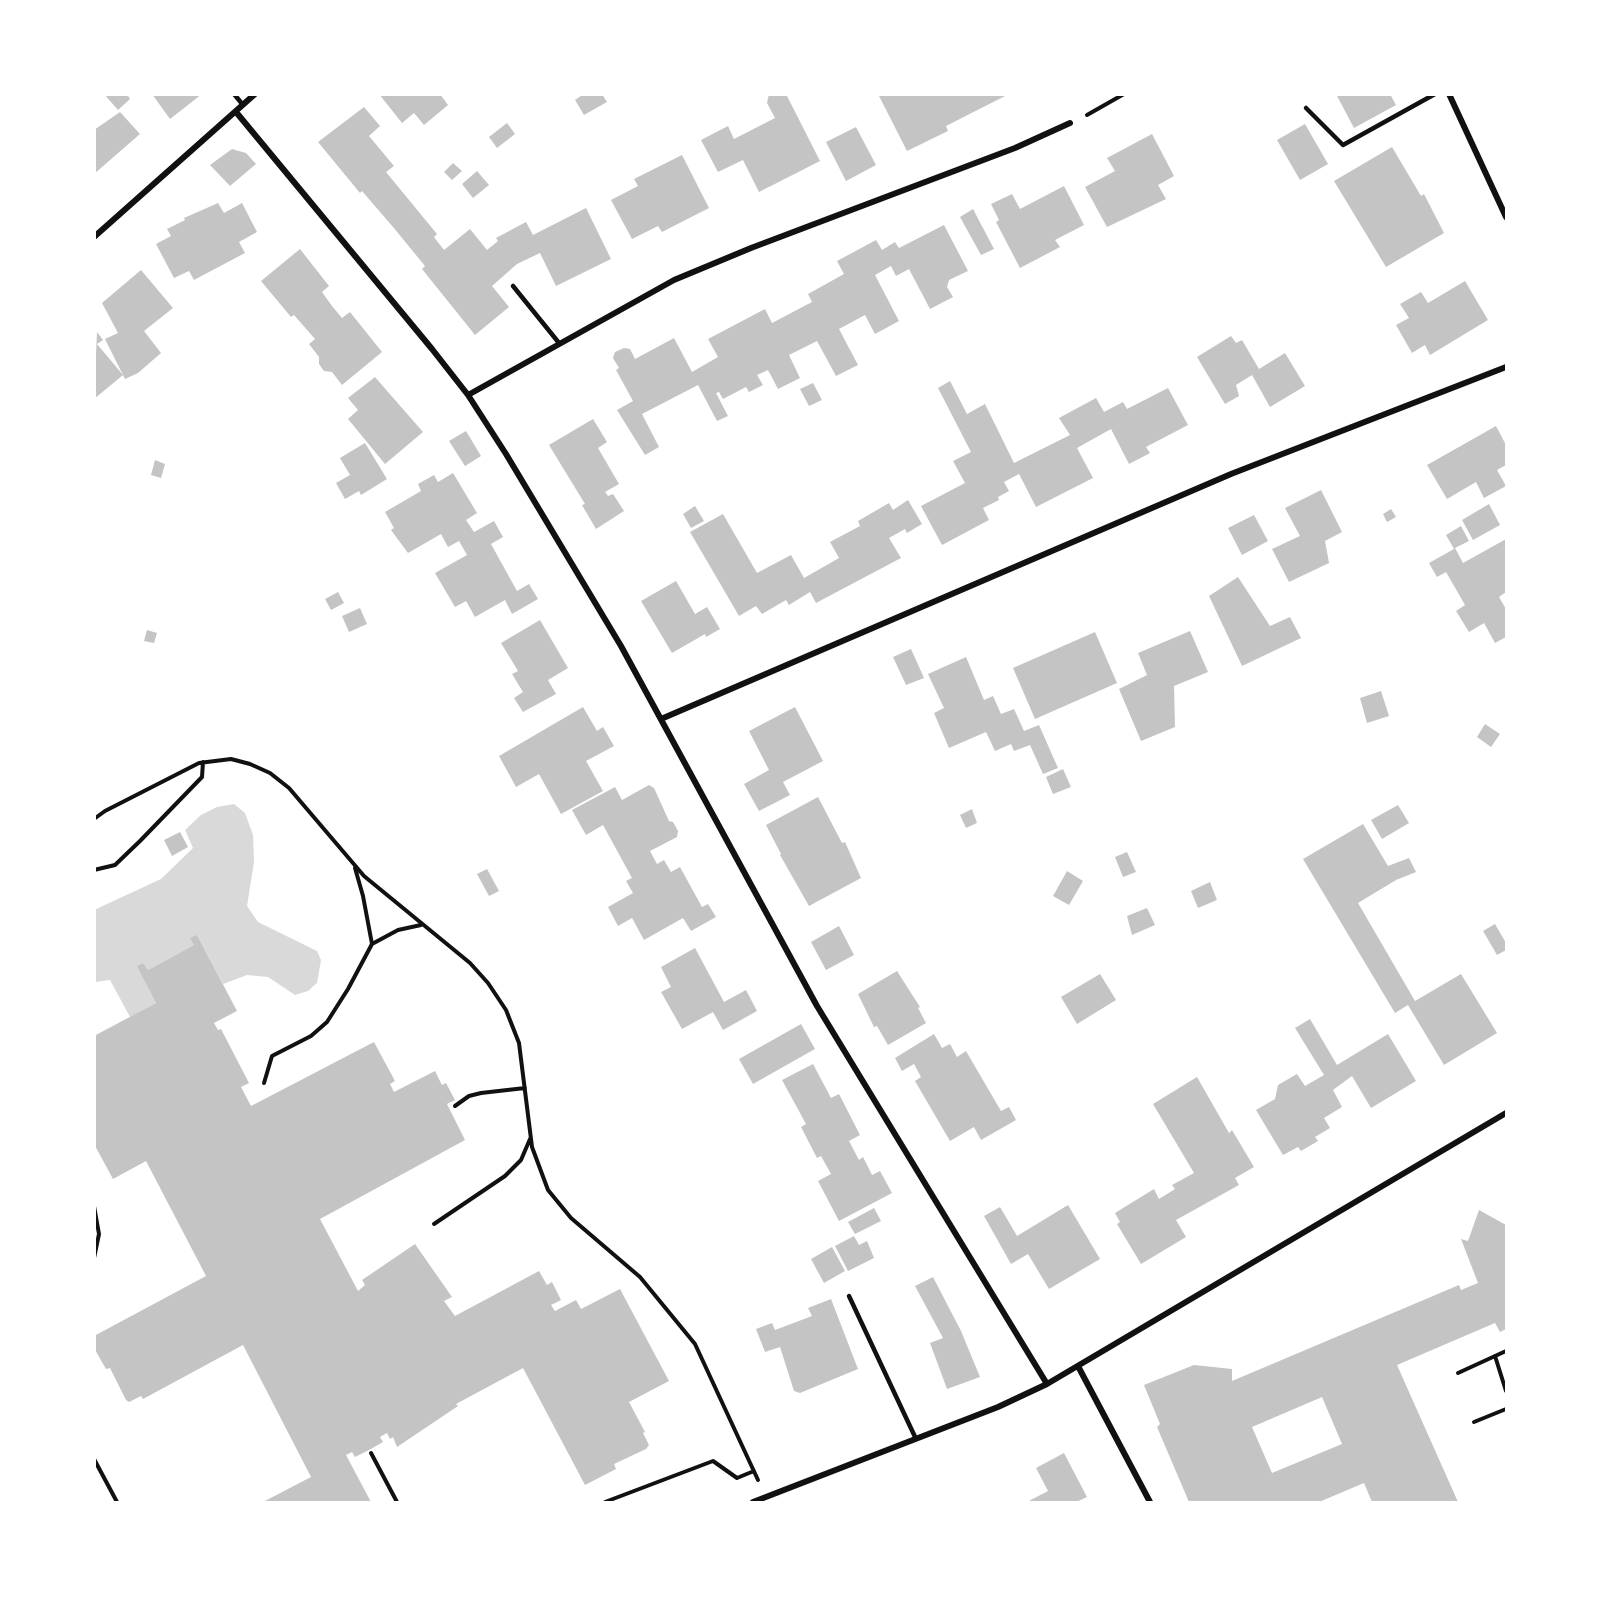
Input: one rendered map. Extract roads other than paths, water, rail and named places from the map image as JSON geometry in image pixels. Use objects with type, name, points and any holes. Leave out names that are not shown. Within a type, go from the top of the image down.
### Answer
[{"type":"street","points":[[94,237],[255,94]]},
{"type":"street","points":[[1449,94],[1506,217]]},
{"type":"street","points":[[236,112],[468,395],[512,464],[661,719],[817,1006],[1047,1384]]},
{"type":"street","points":[[468,395],[638,299],[712,263],[1015,148],[1070,123]]},
{"type":"street","points":[[661,719],[1221,478],[1506,366]]},
{"type":"street","points":[[753,1503],[916,1439],[1047,1384],[1079,1368],[1506,1113]]},
{"type":"street","points":[[1079,1368],[1150,1503]]},
{"type":"lane","points":[[234,94],[243,105]]},
{"type":"lane","points":[[1306,108],[1343,145],[1435,94]]},
{"type":"lane","points":[[513,286],[559,343]]},
{"type":"lane","points":[[849,1296],[916,1439]]}]
